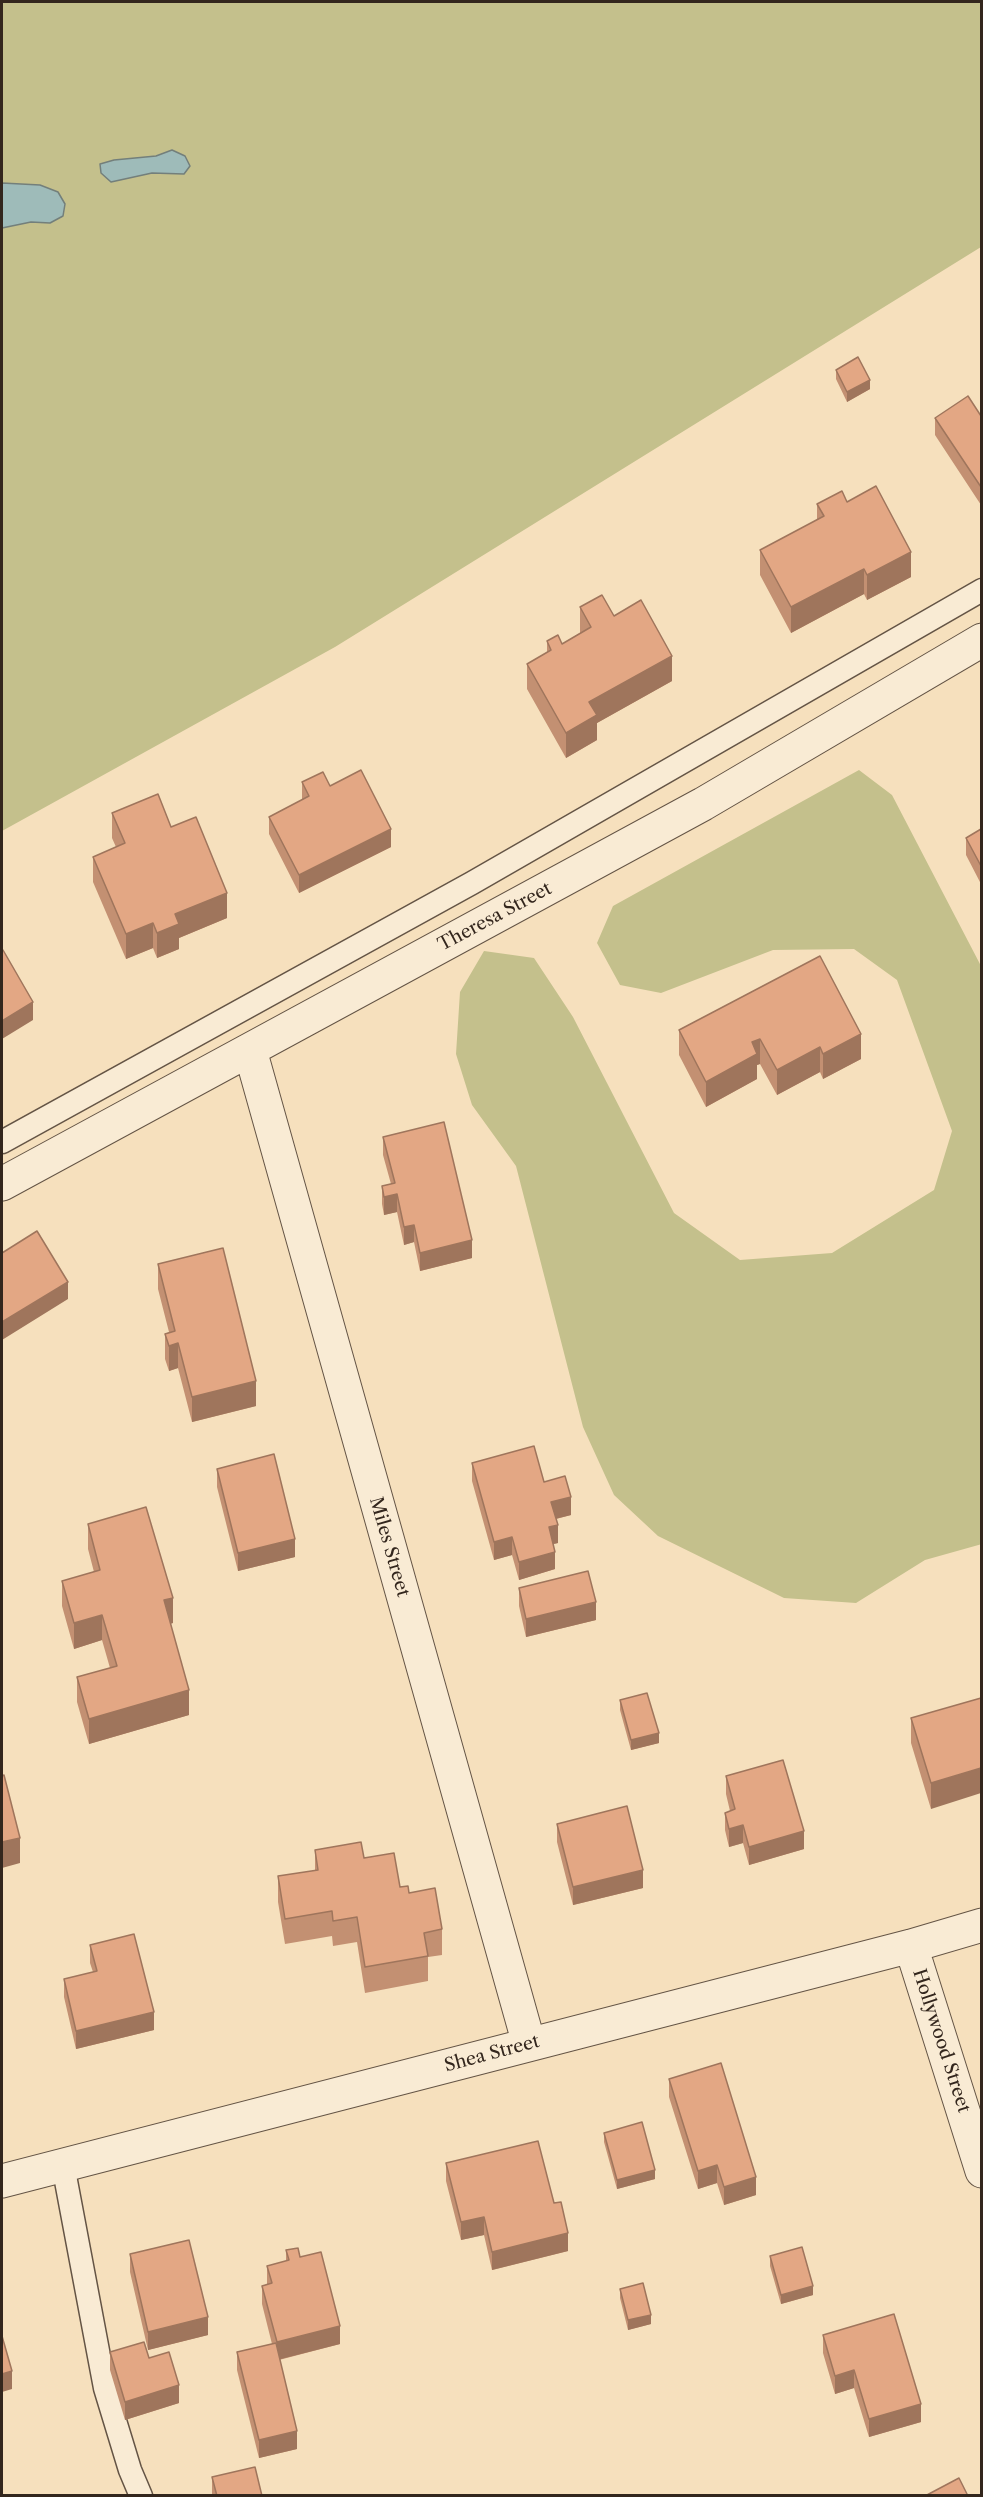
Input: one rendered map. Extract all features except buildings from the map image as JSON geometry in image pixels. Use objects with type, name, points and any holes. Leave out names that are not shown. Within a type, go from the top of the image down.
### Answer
[{"type":"street","name":"Theresa Street","points":[[2,1184],[703,804],[981,640]]},
{"type":"street","name":"Miles Street","points":[[250,1050],[529,2044]]},
{"type":"street","name":"Shea Street","points":[[2,2181],[911,1946],[981,1925]]},
{"type":"street","name":"Hollywood Street","points":[[911,1946],[981,2171]]},
{"type":"lane","points":[[2,1142],[472,883],[981,590]]},
{"type":"lane","points":[[63,2165],[105,2388],[130,2470],[141,2496]]},
{"type":"shaded area","points":[[2,2],[981,2],[981,247],[335,647],[2,831]]},
{"type":"shaded area","points":[[859,770],[892,795],[981,966],[982,1544],[925,1560],[856,1603],[784,1598],[658,1536],[614,1495],[583,1427],[516,1166],[472,1105],[456,1054],[460,992],[484,951],[534,958],[573,1017],[674,1213],[740,1260],[832,1253],[934,1190],[952,1131],[897,980],[854,949],[773,950],[661,993],[620,985],[597,943],[613,906]]},
{"type":"water","points":[[172,150],[185,156],[190,166],[184,174],[152,173],[111,182],[101,173],[100,164],[114,160],[156,156]]},
{"type":"water","points":[[2,183],[40,185],[58,192],[65,204],[63,216],[50,223],[31,222],[2,228]]}]
